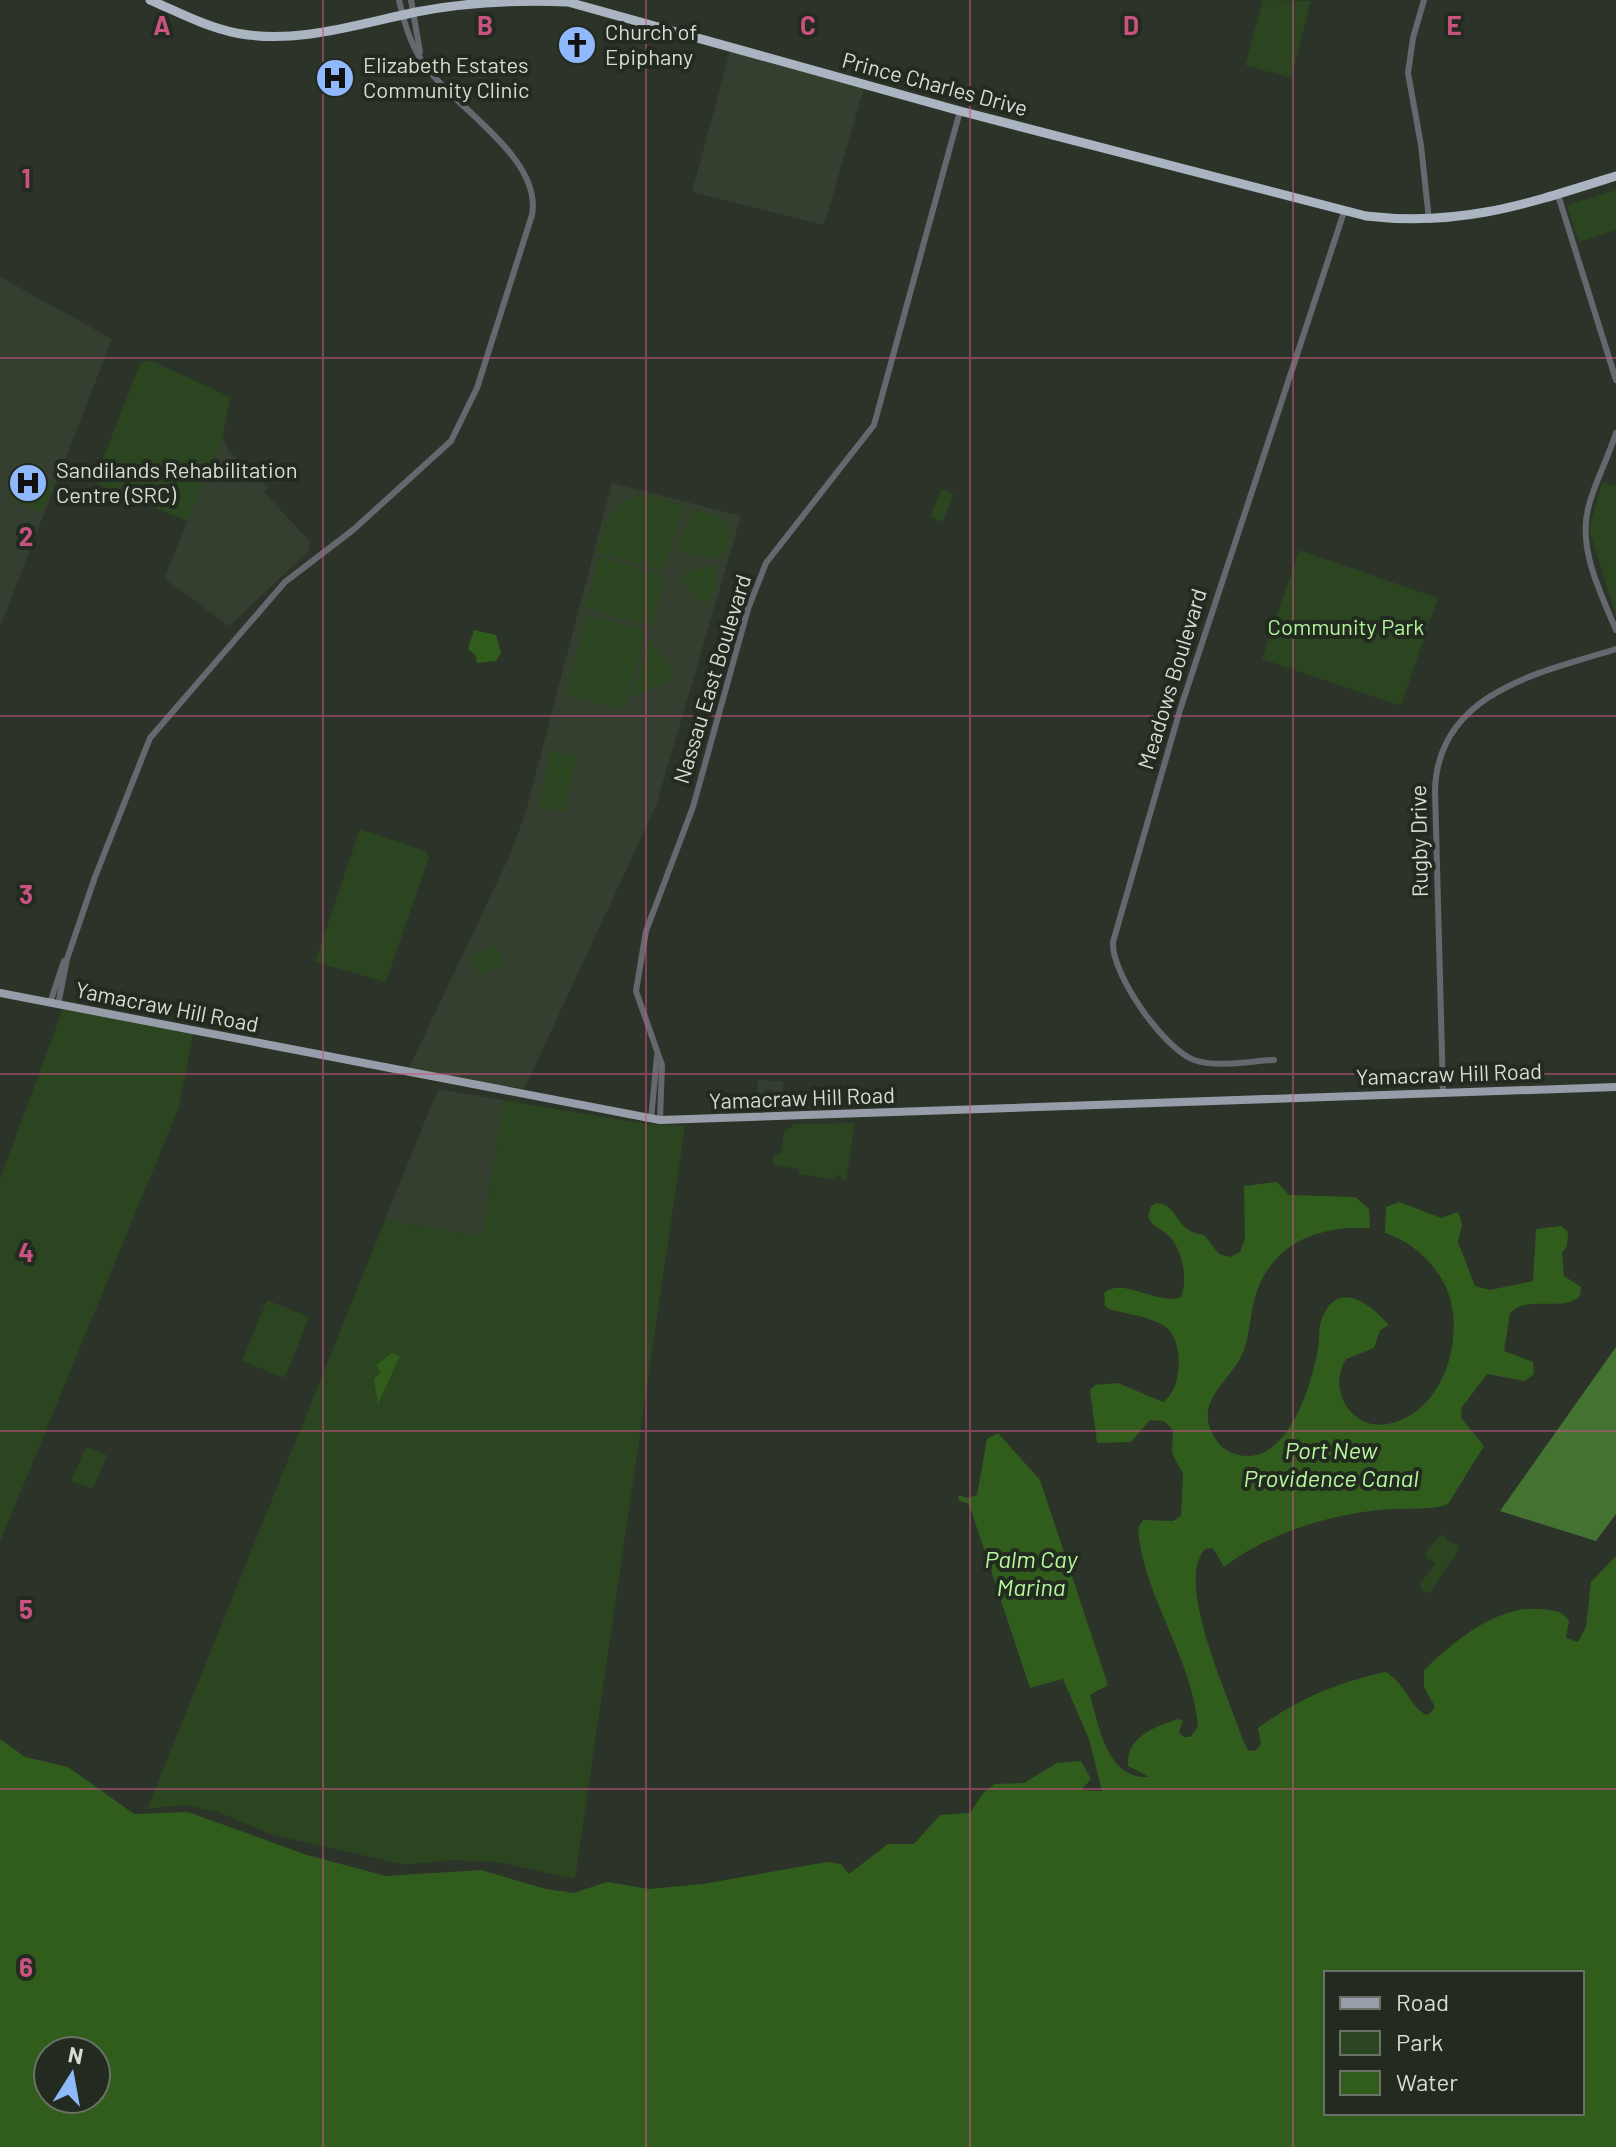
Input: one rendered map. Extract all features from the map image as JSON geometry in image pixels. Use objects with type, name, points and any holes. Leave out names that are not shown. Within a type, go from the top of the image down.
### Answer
[{"type":"highway","name":"Prince Charles Drive","points":[[150,0],[210,25],[251,35],[307,34],[414,13],[516,0],[568,2],[960,111],[1344,212],[1429,220],[1491,214],[1616,176]]},
{"type":"main road","name":"Yamacraw Hill Road","points":[[0,993],[655,1119],[1616,1087]]},
{"type":"street","points":[[54,1004],[67,959],[140,760],[155,730],[285,582],[373,512],[451,441],[473,398],[532,215],[534,193],[510,154],[421,60],[399,0]]},
{"type":"street","points":[[411,0],[421,60]]},
{"type":"street","points":[[1424,0],[1413,38],[1408,73],[1421,145],[1429,220]]},
{"type":"street","name":"Nassau East Boulevard","points":[[655,1119],[664,1076],[637,998],[638,961],[646,931],[693,807],[748,609],[766,563],[874,425],[960,111]]},
{"type":"street","points":[[1558,195],[1616,380]]},
{"type":"street","name":"Meadows Boulevard","points":[[1274,1060],[1208,1062],[1180,1053],[1128,989],[1114,960],[1113,942],[1180,710],[1344,212]]},
{"type":"street","points":[[1616,433],[1585,525],[1593,567],[1616,630]]},
{"type":"street","name":"Rugby Drive","points":[[1443,1092],[1435,790],[1439,762],[1457,725],[1482,699],[1511,683],[1616,649]]},
{"type":"shaded area","points":[[730,51],[864,88],[824,225],[692,192]]},
{"type":"shaded area","name":"Sandilands Rehabilitation Centre (SRC)","points":[[0,277],[112,339],[0,627]]},
{"type":"shaded area","points":[[223,436],[228,450],[268,488],[264,492],[310,542],[309,551],[229,626],[164,578]]},
{"type":"shaded area","points":[[612,483],[741,516],[656,806],[524,1089],[409,1068],[510,855],[526,811]]},
{"type":"shaded area","points":[[758,1080],[784,1082],[780,1104],[773,1103],[773,1090],[766,1089],[765,1103],[757,1102]]},
{"type":"shaded area","points":[[438,1089],[504,1100],[482,1236],[385,1220]]},
{"type":"shaded area","points":[[1616,1347],[1616,1514],[1596,1541],[1500,1511]]},
{"type":"green space","points":[[1263,0],[1311,1],[1291,78],[1245,65]]},
{"type":"green space","points":[[1616,190],[1616,230],[1579,242],[1567,205]]},
{"type":"green space","points":[[144,361],[152,361],[230,397],[223,436],[188,521],[102,487],[95,480],[139,366]]},
{"type":"green space","points":[[19,472],[53,485],[42,512],[8,498]]},
{"type":"green space","points":[[1602,482],[1616,486],[1616,616],[1589,529]]},
{"type":"green space","points":[[941,489],[954,494],[943,522],[930,517]]},
{"type":"green space","points":[[647,494],[684,505],[663,572],[597,552],[607,521],[618,506],[625,500]]},
{"type":"green space","points":[[694,509],[724,518],[731,536],[720,559],[680,551],[677,545]]},
{"type":"green space","name":"Community Park","points":[[1299,550],[1438,598],[1401,706],[1262,659]]},
{"type":"green space","points":[[599,556],[665,577],[652,626],[586,608]]},
{"type":"green space","points":[[715,564],[717,587],[703,605],[681,578],[684,573]]},
{"type":"green space","points":[[587,615],[646,630],[625,710],[566,695]]},
{"type":"green space","points":[[650,639],[672,671],[673,678],[631,697]]},
{"type":"green space","points":[[550,751],[576,756],[565,812],[539,807]]},
{"type":"green space","points":[[360,829],[426,851],[429,857],[386,982],[315,962]]},
{"type":"green space","points":[[496,946],[504,964],[479,975],[471,957]]},
{"type":"green space","points":[[63,1009],[193,1034],[179,1107],[0,1542],[0,1179]]},
{"type":"green space","points":[[504,1100],[646,1124],[685,1126],[575,1879],[498,1862],[450,1860],[406,1865],[273,1835],[218,1812],[185,1805],[147,1809],[385,1220],[482,1236]]},
{"type":"green space","points":[[855,1123],[846,1181],[838,1175],[832,1179],[799,1174],[799,1169],[773,1165],[774,1154],[781,1154],[784,1132],[795,1124]]},
{"type":"green space","points":[[267,1300],[309,1317],[285,1378],[242,1361]]},
{"type":"green space","points":[[86,1447],[107,1455],[93,1489],[71,1481]]},
{"type":"green space","points":[[1442,1534],[1449,1542],[1458,1545],[1459,1550],[1430,1592],[1425,1593],[1419,1584],[1436,1564],[1426,1558],[1425,1553]]},
{"type":"water","points":[[474,630],[496,635],[501,653],[496,661],[477,663],[476,656],[468,649]]},
{"type":"water","points":[[1277,1182],[1289,1195],[1355,1197],[1369,1209],[1370,1228],[1333,1230],[1299,1241],[1273,1263],[1262,1278],[1244,1350],[1216,1391],[1208,1413],[1209,1425],[1218,1443],[1230,1452],[1251,1456],[1265,1452],[1278,1442],[1297,1414],[1311,1380],[1322,1319],[1337,1299],[1347,1297],[1357,1300],[1375,1311],[1389,1325],[1380,1330],[1374,1348],[1346,1359],[1341,1371],[1341,1395],[1353,1414],[1363,1421],[1388,1424],[1407,1417],[1423,1406],[1445,1373],[1454,1333],[1449,1295],[1424,1256],[1405,1242],[1385,1233],[1386,1207],[1399,1202],[1441,1218],[1458,1212],[1462,1224],[1458,1242],[1475,1286],[1490,1290],[1533,1281],[1536,1229],[1561,1226],[1568,1232],[1567,1246],[1562,1253],[1564,1276],[1581,1287],[1580,1296],[1565,1303],[1527,1305],[1510,1313],[1504,1351],[1533,1362],[1534,1374],[1525,1381],[1487,1374],[1462,1407],[1461,1418],[1484,1446],[1448,1504],[1339,1516],[1278,1536],[1224,1567],[1213,1548],[1205,1549],[1197,1565],[1196,1587],[1200,1613],[1217,1671],[1243,1740],[1248,1750],[1255,1751],[1261,1744],[1258,1728],[1286,1709],[1347,1682],[1380,1673],[1386,1672],[1393,1677],[1418,1709],[1428,1715],[1435,1707],[1424,1687],[1424,1670],[1465,1635],[1514,1611],[1558,1612],[1569,1621],[1566,1638],[1578,1642],[1586,1627],[1591,1582],[1616,1556],[1616,2147],[0,2147],[0,1739],[25,1757],[68,1767],[134,1814],[188,1812],[307,1855],[386,1876],[481,1870],[546,1889],[574,1893],[607,1882],[649,1889],[703,1884],[827,1862],[841,1864],[849,1874],[888,1844],[914,1844],[940,1815],[970,1813],[983,1793],[995,1784],[1024,1783],[1057,1763],[1081,1761],[1091,1779],[1081,1790],[1102,1791],[1089,1739],[1063,1679],[1030,1688],[969,1504],[958,1500],[959,1495],[966,1498],[977,1495],[987,1439],[998,1433],[1040,1480],[1108,1685],[1090,1695],[1107,1749],[1123,1770],[1135,1776],[1149,1777],[1128,1766],[1137,1740],[1151,1730],[1178,1719],[1183,1721],[1179,1732],[1184,1737],[1190,1737],[1198,1727],[1187,1676],[1149,1578],[1138,1528],[1143,1520],[1173,1521],[1181,1516],[1183,1474],[1172,1453],[1173,1430],[1164,1421],[1150,1420],[1131,1442],[1097,1443],[1090,1390],[1095,1385],[1118,1383],[1163,1402],[1174,1387],[1178,1353],[1175,1341],[1163,1325],[1109,1309],[1105,1306],[1104,1293],[1121,1288],[1161,1298],[1181,1297],[1184,1274],[1178,1250],[1170,1237],[1152,1224],[1148,1216],[1151,1206],[1157,1203],[1170,1209],[1187,1229],[1204,1235],[1219,1254],[1230,1257],[1240,1252],[1245,1239],[1244,1186]]},
{"type":"water","points":[[392,1353],[400,1356],[378,1404],[374,1379],[381,1373],[376,1365]]},
{"type":"place","name":"Church of Epiphany","points":[[577,45]]},
{"type":"place","name":"Elizabeth Estates Community Clinic","points":[[335,78]]},
{"type":"place","name":"Sandilands Rehabilitation Centre (SRC)","points":[[28,483]]},
{"type":"water label","name":"Port New Providence Canal","points":[[1331,1465]]},
{"type":"water label","name":"Palm Cay Marina","points":[[1031,1574]]}]
